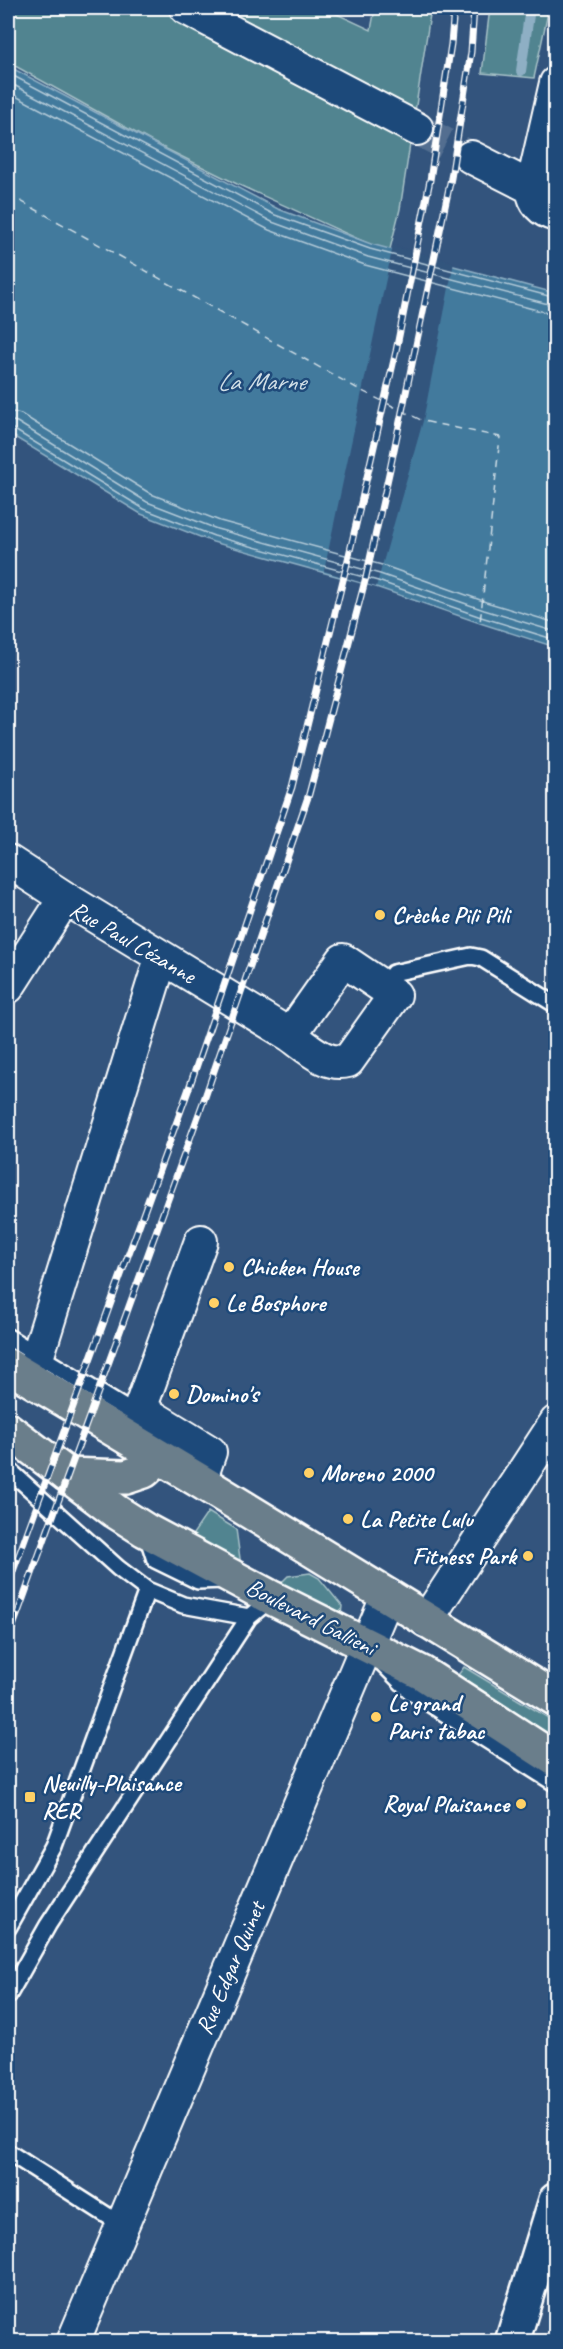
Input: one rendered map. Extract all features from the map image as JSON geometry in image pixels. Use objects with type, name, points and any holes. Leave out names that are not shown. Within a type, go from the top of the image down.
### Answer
[{"type":"main road","points":[[23,1360],[147,1450],[555,1699]]},
{"type":"main road","name":"Boulevard Gallieni","points":[[8,1430],[115,1511],[145,1530],[240,1580],[260,1607],[365,1646],[422,1673],[555,1760]]},
{"type":"main road","points":[[67,1475],[126,1477],[144,1471],[147,1450]]},
{"type":"street","points":[[186,8],[417,129]]},
{"type":"street","points":[[555,83],[532,188],[541,208],[555,215]]},
{"type":"street","points":[[471,157],[532,188]]},
{"type":"street","points":[[8,861],[65,898]]},
{"type":"street","name":"Rue Paul Cézanne","points":[[8,987],[65,898],[290,1035],[323,1058],[342,1063],[348,1061],[395,995],[383,987]]},
{"type":"street","points":[[23,1360],[161,958]]},
{"type":"street","points":[[290,1035],[343,960],[383,987]]},
{"type":"street","points":[[200,1481],[210,1452],[140,1408],[201,1241]]},
{"type":"street","points":[[426,1621],[555,1422]]},
{"type":"street","name":"Rue Edgar Quinet","points":[[73,2342],[388,1595]]},
{"type":"street","points":[[512,2342],[555,2200]]},
{"type":"lane","points":[[383,987],[393,973],[471,956],[481,958],[555,1005]]},
{"type":"lane","points":[[8,1337],[23,1360]]},
{"type":"lane","points":[[8,1469],[118,1568],[147,1590],[183,1605],[260,1607]]},
{"type":"lane","points":[[8,1928],[54,1846],[147,1590]]},
{"type":"lane","points":[[8,1996],[48,1924],[260,1607]]},
{"type":"lane","points":[[365,1646],[411,1692],[555,1784]]},
{"type":"lane","points":[[8,2152],[123,2225]]},
{"type":"green space","points":[[8,8],[324,8],[371,30],[375,8],[431,8],[400,209],[389,253],[237,184],[154,143],[8,62]]},
{"type":"green space","points":[[490,8],[549,8],[534,78],[482,73]]},
{"type":"green space","points":[[208,1512],[236,1529],[241,1566],[191,1537]]},
{"type":"green space","points":[[310,1573],[319,1578],[342,1606],[341,1616],[277,1587],[288,1576]]},
{"type":"green space","points":[[464,1667],[555,1722],[555,1738],[458,1675]]},
{"type":"water","name":"La Marne","points":[[8,66],[278,209],[371,244],[555,293],[555,647],[376,587],[213,542],[141,514],[8,433]]},
{"type":"pier","points":[[393,246],[454,262],[423,421],[376,587],[324,571]]},
{"type":"waterway","points":[[521,71],[530,8]]},
{"type":"ferry route","points":[[8,194],[362,391],[423,421],[500,437],[480,623]]},
{"type":"tunnel","points":[[417,129],[471,157]]},
{"type":"railway","points":[[8,1585],[188,1091],[292,787],[396,351],[430,180],[451,44],[454,8]]},
{"type":"railway","points":[[8,1640],[205,1097],[309,794],[366,577],[390,469],[451,178],[471,52],[474,8]]},
{"type":"place","name":"Crèche Pili Pili","points":[[380,915]]},
{"type":"place","name":"Chicken House","points":[[229,1267]]},
{"type":"place","name":"Le Bosphore","points":[[214,1303]]},
{"type":"place","name":"Domino's","points":[[174,1394]]},
{"type":"place","name":"Moreno 2000","points":[[309,1473]]},
{"type":"place","name":"La Petite Lulu","points":[[348,1519]]},
{"type":"place","name":"Fitness Park","points":[[528,1556]]},
{"type":"place","name":"Le grand Paris tabac","points":[[376,1717]]},
{"type":"place","name":"Neuilly-Plaisance RER","points":[[30,1797]]},
{"type":"place","name":"Royal Plaisance","points":[[521,1804]]}]
